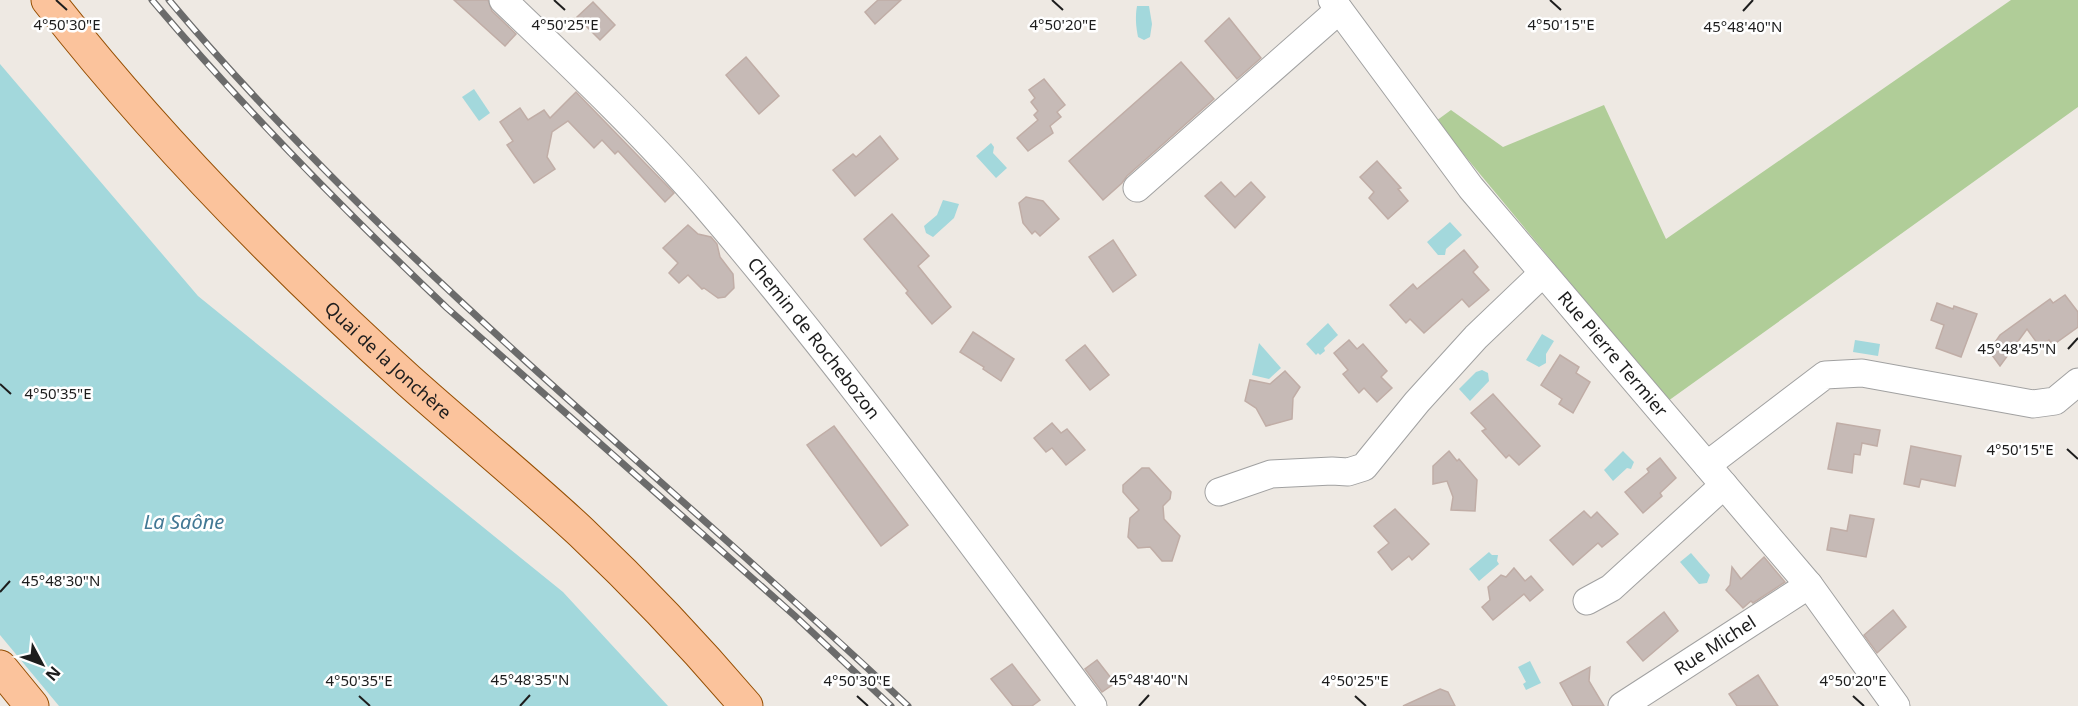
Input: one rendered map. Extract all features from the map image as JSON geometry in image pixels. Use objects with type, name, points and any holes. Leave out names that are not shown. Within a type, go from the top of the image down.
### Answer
[{"type":"main road","name":"Quai de la Jonchère","points":[[48,0],[91,54],[190,167],[298,277],[408,380],[580,532],[635,585],[746,706]]},
{"type":"main road","points":[[0,667],[32,706]]},
{"type":"main road","points":[[0,690],[13,706]]},
{"type":"street","name":"Chemin de Rochebozon","points":[[510,2],[704,204],[843,375],[1093,706]]},
{"type":"street","points":[[1137,188],[1335,5]]},
{"type":"street","name":"Rue Pierre Termier","points":[[1335,5],[1471,188],[1809,585],[1896,706]]},
{"type":"street","points":[[1219,492],[1271,474],[1348,472],[1364,467],[1424,394],[1476,337],[1543,273]]},
{"type":"street","points":[[1587,601],[1611,588],[1715,475],[1826,375],[1862,373],[2033,404],[2055,401],[2078,382]]},
{"type":"street","name":"Rue Michel","points":[[1622,706],[1809,585]]},
{"type":"green space","points":[[2011,0],[2078,0],[2078,107],[1668,401],[1436,121],[1451,110],[1503,147],[1604,105],[1666,239]]},
{"type":"water","points":[[1137,6],[1149,6],[1152,24],[1150,37],[1144,40],[1138,37]]},
{"type":"water","name":"La Saône","points":[[0,64],[198,296],[563,592],[668,706],[59,706],[0,635]]},
{"type":"water","points":[[474,89],[490,113],[479,121],[462,97]]},
{"type":"water","points":[[991,143],[994,147],[993,153],[1007,168],[996,178],[976,156]]},
{"type":"water","points":[[943,200],[959,204],[954,218],[933,237],[926,233],[924,226],[937,215]]},
{"type":"water","points":[[1450,222],[1462,235],[1446,249],[1445,255],[1438,255],[1427,242]]},
{"type":"water","points":[[1328,323],[1338,335],[1324,348],[1325,351],[1316,355],[1306,344]]},
{"type":"water","points":[[1542,334],[1554,341],[1546,354],[1546,363],[1539,367],[1526,360]]},
{"type":"water","points":[[1855,340],[1880,344],[1878,356],[1853,352]]},
{"type":"water","points":[[1259,343],[1281,368],[1269,379],[1252,375]]},
{"type":"water","points":[[1482,370],[1488,373],[1489,381],[1470,401],[1459,389],[1476,372]]},
{"type":"water","points":[[1623,451],[1634,462],[1631,469],[1627,468],[1613,481],[1604,470]]},
{"type":"water","points":[[1489,552],[1492,555],[1498,555],[1499,564],[1479,581],[1469,569]]},
{"type":"water","points":[[1691,553],[1710,575],[1707,583],[1699,584],[1680,562]]},
{"type":"water","points":[[1530,661],[1541,683],[1526,690],[1523,684],[1526,682],[1518,667]]},
{"type":"building","points":[[454,0],[488,0],[492,11],[516,34],[505,46]]},
{"type":"building","points":[[878,0],[901,0],[875,24],[865,12]]},
{"type":"building","points":[[593,2],[615,25],[600,40],[577,17]]},
{"type":"building","points":[[1229,18],[1261,58],[1237,79],[1205,41]]},
{"type":"building","points":[[746,57],[779,96],[759,114],[726,75]]},
{"type":"building","points":[[1181,62],[1214,99],[1103,200],[1069,161]]},
{"type":"building","points":[[1044,79],[1065,105],[1057,112],[1061,117],[1050,126],[1053,133],[1028,151],[1017,138],[1038,120],[1034,115],[1038,111],[1031,102],[1035,98],[1029,90]]},
{"type":"building","points":[[576,92],[674,193],[665,202],[618,151],[615,154],[602,140],[594,148],[568,121],[552,132],[547,157],[555,169],[534,183],[507,145],[513,141],[500,122],[520,108],[528,120],[544,110],[550,118]]},
{"type":"building","points":[[880,136],[898,159],[855,196],[833,170],[853,154],[856,157]]},
{"type":"building","points":[[1377,161],[1401,188],[1398,189],[1408,201],[1388,219],[1369,198],[1374,192],[1360,177]]},
{"type":"building","points":[[1221,182],[1235,197],[1251,182],[1265,197],[1235,228],[1205,196]]},
{"type":"building","points":[[1026,197],[1043,201],[1059,219],[1040,236],[1035,231],[1032,234],[1023,223],[1019,203]]},
{"type":"building","points":[[892,214],[929,256],[918,266],[951,307],[932,324],[906,293],[908,291],[864,239]]},
{"type":"building","points":[[688,225],[698,234],[711,237],[717,244],[720,257],[733,274],[734,288],[725,297],[718,298],[704,288],[702,289],[688,275],[679,283],[669,273],[678,263],[663,248]]},
{"type":"building","points":[[1113,240],[1136,275],[1113,292],[1089,257]]},
{"type":"building","points":[[1464,250],[1478,267],[1473,272],[1489,290],[1469,307],[1462,299],[1424,333],[1410,319],[1406,323],[1390,305],[1413,284],[1417,289]]},
{"type":"building","points":[[2065,295],[2078,312],[2078,327],[2053,345],[2049,340],[2040,347],[2027,329],[2000,366],[1989,351],[2000,335],[2050,299],[2053,303]]},
{"type":"building","points":[[1937,303],[1977,314],[1961,357],[1936,348],[1944,325],[1931,320]]},
{"type":"building","points":[[973,332],[1014,359],[1001,381],[960,352]]},
{"type":"building","points":[[1349,340],[1357,349],[1363,344],[1387,371],[1381,377],[1392,388],[1377,402],[1364,388],[1359,393],[1343,374],[1348,370],[1334,353]]},
{"type":"building","points":[[1085,345],[1109,375],[1090,390],[1066,360]]},
{"type":"building","points":[[1560,355],[1579,367],[1576,373],[1590,382],[1573,413],[1559,404],[1562,399],[1541,385]]},
{"type":"building","points":[[1285,371],[1300,387],[1293,398],[1292,419],[1266,426],[1256,408],[1245,401],[1250,380],[1270,384]]},
{"type":"building","points":[[1493,394],[1540,446],[1519,465],[1509,455],[1506,458],[1482,431],[1486,429],[1471,413]]},
{"type":"building","points":[[1052,423],[1061,433],[1067,429],[1085,450],[1066,465],[1052,448],[1046,452],[1034,438]]},
{"type":"building","points":[[1837,423],[1880,430],[1877,446],[1862,443],[1860,455],[1854,454],[1852,473],[1828,469]]},
{"type":"building","points":[[834,426],[908,525],[881,546],[807,445]]},
{"type":"building","points":[[1911,446],[1961,456],[1955,486],[1921,479],[1919,487],[1904,484]]},
{"type":"building","points":[[1449,451],[1477,480],[1475,511],[1451,510],[1453,497],[1447,481],[1433,484],[1433,466]]},
{"type":"building","points":[[1660,458],[1676,478],[1660,493],[1662,496],[1643,513],[1625,492],[1649,472],[1647,469]]},
{"type":"building","points":[[1142,468],[1149,468],[1171,492],[1170,499],[1163,506],[1164,519],[1180,536],[1172,561],[1162,561],[1150,547],[1138,548],[1128,537],[1130,518],[1139,510],[1123,492],[1123,485]]},
{"type":"building","points":[[1395,509],[1429,544],[1412,560],[1409,556],[1392,570],[1378,552],[1389,543],[1374,526]]},
{"type":"building","points":[[1584,511],[1591,518],[1597,512],[1618,534],[1602,547],[1598,543],[1573,565],[1550,540]]},
{"type":"building","points":[[1850,515],[1874,519],[1866,557],[1827,550],[1831,528],[1847,531]]},
{"type":"building","points":[[1764,557],[1785,582],[1743,608],[1726,590],[1730,585],[1732,567],[1741,579]]},
{"type":"building","points":[[1514,568],[1525,581],[1531,576],[1543,590],[1530,601],[1524,594],[1493,620],[1482,607],[1490,600],[1488,587],[1501,575],[1506,577]]},
{"type":"building","points":[[1893,610],[1906,627],[1877,653],[1864,635]]},
{"type":"building","points":[[1664,612],[1678,631],[1643,661],[1627,642]]},
{"type":"building","points":[[1097,660],[1115,683],[1102,692],[1085,669]]},
{"type":"building","points":[[1012,664],[1040,700],[1032,706],[1013,706],[991,679]]},
{"type":"building","points":[[1590,667],[1589,681],[1604,706],[1573,706],[1560,683]]},
{"type":"building","points":[[1758,675],[1778,706],[1737,706],[1729,694]]},
{"type":"building","points":[[1440,689],[1448,692],[1455,706],[1403,706]]},
{"type":"railway","points":[[152,0],[295,158],[447,308],[795,616],[891,706]]},
{"type":"railway","points":[[169,0],[254,96],[342,188],[434,276],[908,706]]}]
